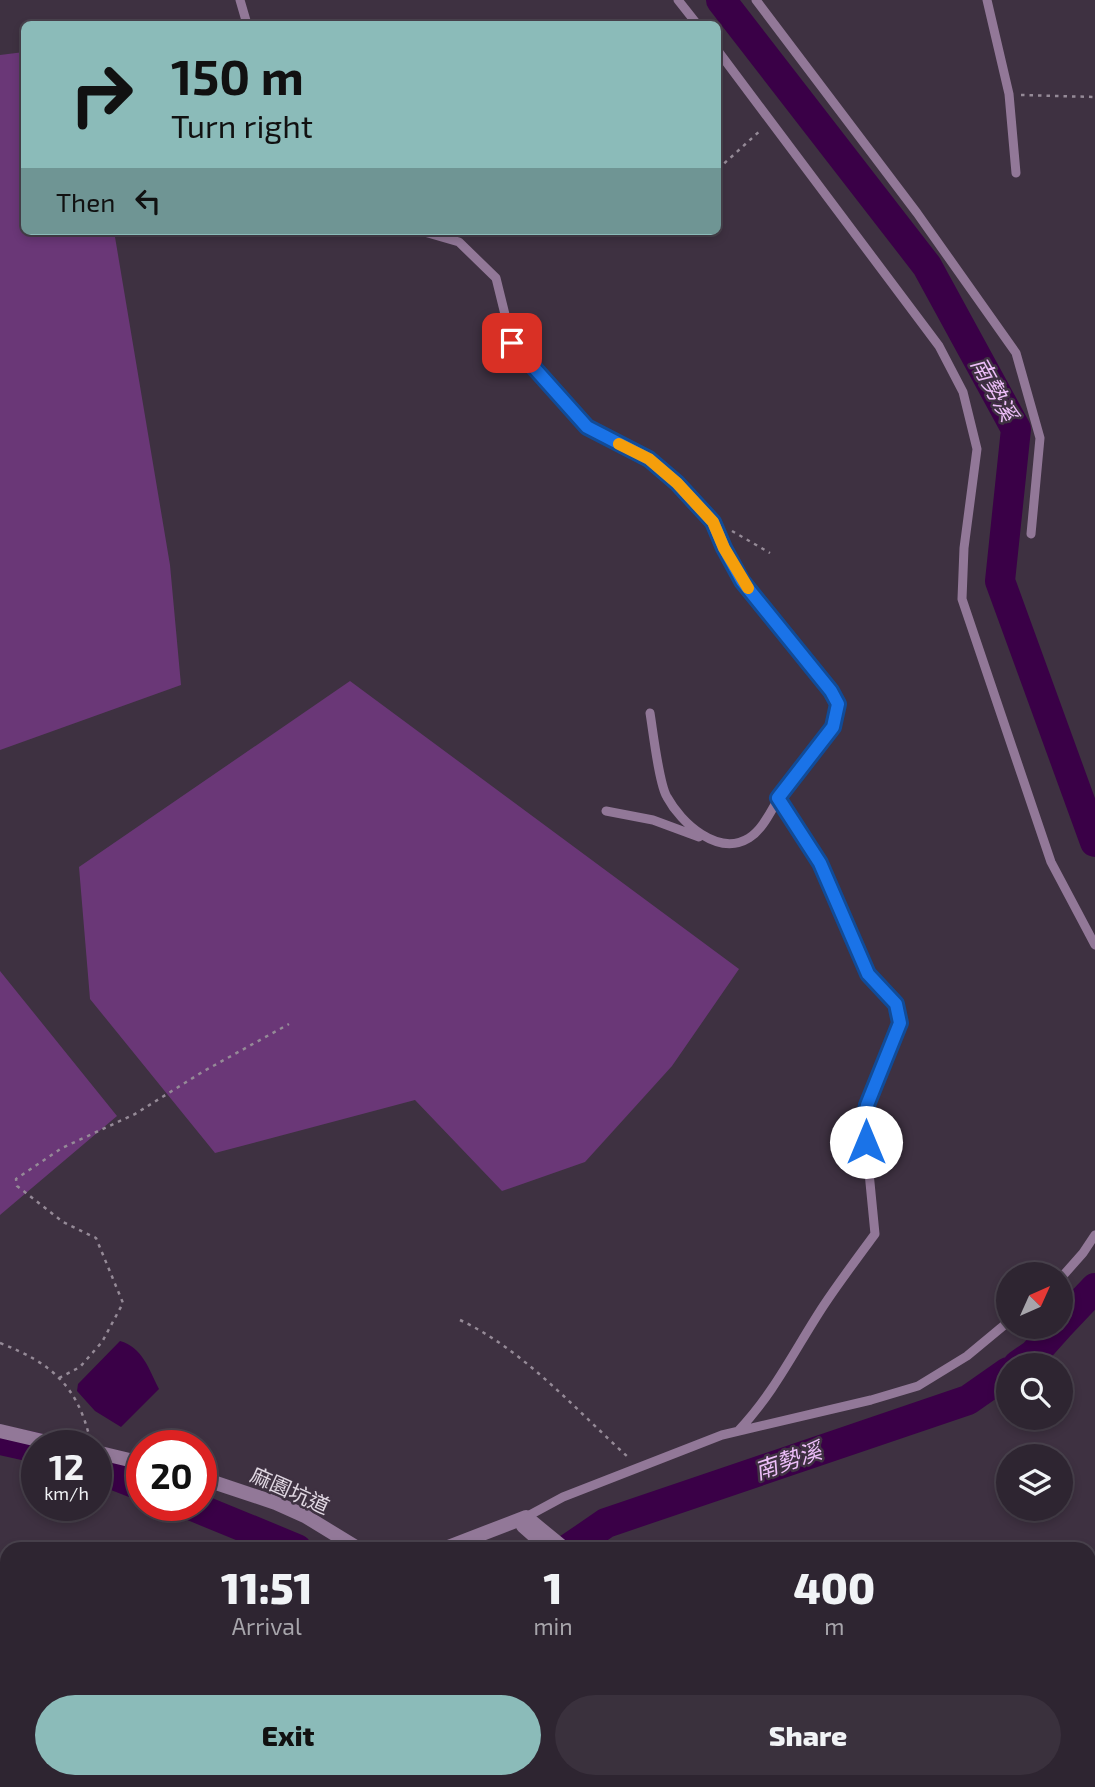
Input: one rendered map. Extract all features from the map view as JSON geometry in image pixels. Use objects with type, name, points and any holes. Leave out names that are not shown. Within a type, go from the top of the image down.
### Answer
[{"type":"street","points":[[0,1432],[21,1437]]},
{"type":"street","name":"麻園坑道","points":[[217,1483],[276,1503],[347,1542]]},
{"type":"street","points":[[461,1542],[521,1519]]},
{"type":"street","points":[[521,1519],[542,1542]]},
{"type":"street","points":[[521,1519],[555,1542]]},
{"type":"lane","points":[[240,0],[246,21]]},
{"type":"lane","points":[[678,0],[695,21]]},
{"type":"lane","points":[[756,0],[917,213],[1016,353],[1040,438],[1031,534]]},
{"type":"lane","points":[[986,0],[1009,94],[1016,173]]},
{"type":"lane","points":[[721,55],[939,346],[963,392],[978,449],[964,548],[962,599],[1051,862],[1095,945]]},
{"type":"lane","points":[[435,235],[459,242],[496,278],[512,343],[587,427],[649,459],[677,483],[713,522],[742,581],[831,691],[838,704],[833,727],[778,798],[758,830],[748,838],[738,842],[714,842],[653,820],[606,811]]},
{"type":"lane","points":[[650,713],[666,796],[689,826],[714,842]]},
{"type":"lane","points":[[738,1431],[760,1407],[783,1375],[824,1305],[875,1234],[864,1121],[867,1105],[900,1023],[896,1004],[868,974],[820,863],[778,798]]},
{"type":"lane","points":[[1073,1264],[1095,1235]]},
{"type":"lane","points":[[521,1519],[563,1497],[722,1434],[860,1403],[918,1385],[967,1356],[996,1332]]},
{"type":"path","points":[[1009,94],[1095,97]]},
{"type":"path","points":[[721,166],[771,121]]},
{"type":"path","points":[[713,522],[770,553]]},
{"type":"path","points":[[59,1378],[80,1367],[102,1342],[123,1303],[96,1238],[63,1222],[17,1186],[16,1179],[62,1148],[135,1114],[204,1071],[289,1024]]},
{"type":"path","points":[[460,1320],[477,1328],[519,1357],[639,1468]]},
{"type":"path","points":[[0,1343],[19,1350],[59,1378],[76,1396],[88,1430]]},
{"type":"shaded area","points":[[21,52],[21,235],[115,235],[170,565],[181,685],[0,750],[0,55]]},
{"type":"shaded area","points":[[350,681],[739,969],[672,1066],[585,1162],[502,1191],[415,1100],[215,1153],[90,999],[79,867]]},
{"type":"shaded area","points":[[0,971],[117,1116],[0,1215]]},
{"type":"shaded area","points":[[120,1341],[134,1348],[139,1354],[159,1389],[121,1427],[95,1411],[77,1391],[78,1384]]},
{"type":"waterway","name":"南勢溪","points":[[721,0],[927,266],[1016,429],[1000,581],[1095,842]]},
{"type":"waterway","name":"南勢溪","points":[[1073,1311],[1095,1288]]},
{"type":"waterway","name":"南勢溪","points":[[1035,1353],[1047,1339]]},
{"type":"waterway","name":"南勢溪","points":[[578,1542],[606,1523],[968,1400],[996,1380]]},
{"type":"waterway","points":[[0,1440],[21,1445]]},
{"type":"waterway","points":[[112,1474],[126,1480]]},
{"type":"waterway","points":[[217,1516],[280,1542]]},
{"type":"slow traffic","points":[[619,444],[649,459],[677,483],[713,522],[724,548],[748,588]]},
{"type":"route","points":[[512,343],[587,427],[649,459],[677,483],[713,522],[742,581],[831,691],[838,704],[833,727],[778,798],[820,863],[868,974],[896,1004],[900,1013],[900,1023],[867,1105],[864,1121],[866,1142]]}]
